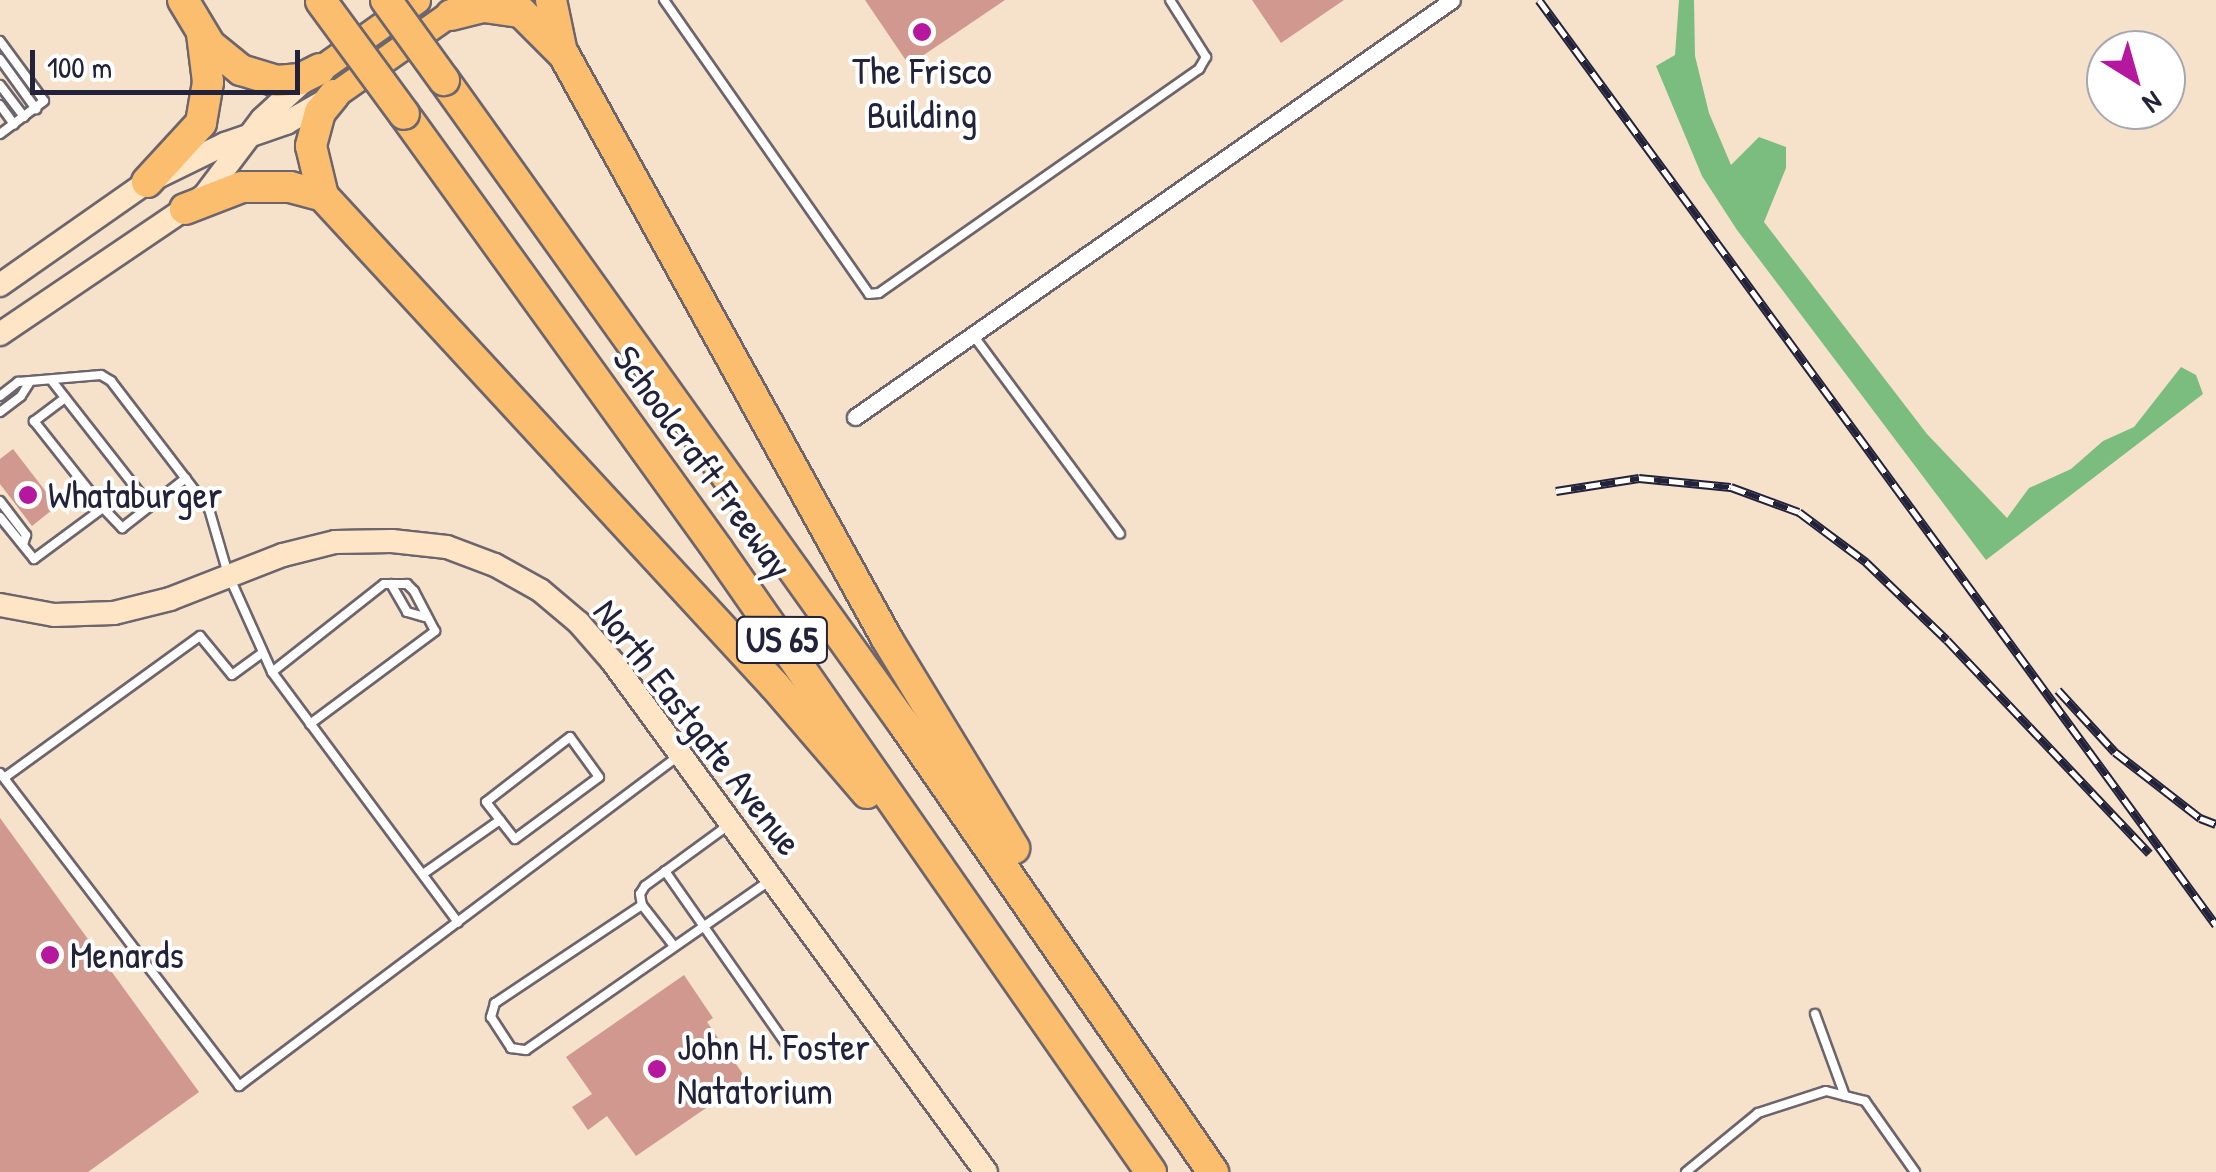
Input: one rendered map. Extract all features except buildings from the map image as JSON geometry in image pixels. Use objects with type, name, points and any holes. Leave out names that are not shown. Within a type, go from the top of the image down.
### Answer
[{"type":"highway","points":[[184,0],[202,34],[230,63],[255,76],[327,82],[312,134],[314,171],[323,196],[816,733],[896,829],[1080,1068]]},
{"type":"highway","name":"Schoolcraft Freeway","points":[[321,0],[718,550],[1151,1172]]},
{"type":"highway","name":"Schoolcraft Freeway","points":[[386,0],[772,537],[1213,1172]]},
{"type":"highway","points":[[551,0],[564,56]]},
{"type":"highway","points":[[460,8],[521,12],[564,56],[887,639],[998,824],[1089,960],[1109,1020]]},
{"type":"highway","points":[[148,182],[200,123],[208,82],[202,34]]},
{"type":"highway","points":[[185,209],[226,190],[257,185],[323,196]]},
{"type":"main road","points":[[327,82],[417,0]]},
{"type":"main road","points":[[327,82],[460,8]]},
{"type":"street","points":[[855,417],[1452,0]]},
{"type":"street","points":[[0,285],[148,182],[303,115],[327,82]]},
{"type":"street","points":[[0,334],[204,196],[250,135]]},
{"type":"street","points":[[0,266],[119,186],[148,182]]},
{"type":"street","name":"North Eastgate Avenue","points":[[0,605],[54,616],[114,613],[335,542],[392,541],[447,547],[494,565],[540,590],[578,623],[681,755],[986,1172]]},
{"type":"lane","points":[[664,0],[869,294],[890,286],[1199,69],[1206,57],[1170,0]]},
{"type":"lane","points":[[0,41],[44,101],[0,133]]},
{"type":"lane","points":[[0,59],[36,109]]},
{"type":"lane","points":[[0,85],[24,117]]},
{"type":"lane","points":[[0,105],[14,124]]},
{"type":"lane","points":[[973,335],[1120,534]]},
{"type":"lane","points":[[0,396],[18,382],[101,376],[111,381],[209,509],[228,574],[272,672],[458,922]]},
{"type":"lane","points":[[52,381],[150,506]]},
{"type":"lane","points":[[0,412],[21,396],[28,383]]},
{"type":"lane","points":[[65,398],[34,422],[122,528],[186,478]]},
{"type":"lane","points":[[0,501],[26,535],[23,545]]},
{"type":"lane","points":[[0,518],[34,560],[103,508]]},
{"type":"lane","points":[[392,584],[408,612],[424,617]]},
{"type":"lane","points":[[272,672],[380,586],[407,584],[422,600],[424,617],[435,632],[310,724]]},
{"type":"lane","points":[[261,654],[232,675],[200,636],[2,775],[239,1086],[681,755]]},
{"type":"lane","points":[[570,737],[599,777],[514,839],[500,820],[486,802],[570,737]]},
{"type":"lane","points":[[424,874],[500,820]]},
{"type":"lane","points":[[674,946],[642,905],[640,894],[645,886],[731,823]]},
{"type":"lane","points":[[666,870],[787,1045]]},
{"type":"lane","points":[[642,905],[495,1003],[490,1017],[512,1048],[526,1050],[771,879]]},
{"type":"lane","points":[[1816,1014],[1845,1096]]},
{"type":"lane","points":[[1686,1172],[1758,1113],[1826,1092],[1865,1101],[1915,1172]]},
{"type":"green space","points":[[1679,0],[1694,0],[1695,56],[1709,113],[1731,165],[1759,137],[1786,147],[1786,168],[1764,222],[1927,434],[2007,518],[2029,488],[2071,469],[2103,441],[2134,427],[2181,367],[2196,375],[2203,394],[1986,560],[1737,230],[1702,176],[1656,66],[1675,55]]},
{"type":"railway","points":[[1539,0],[2216,925]]},
{"type":"railway","points":[[1556,491],[1639,478],[1731,487],[1799,512],[1866,562],[1947,640],[2149,853]]},
{"type":"railway","points":[[2058,690],[2115,752],[2200,818],[2216,824]]},
{"type":"place","name":"The Frisco Building","points":[[922,32]]},
{"type":"place","name":"Whataburger","points":[[28,495]]},
{"type":"place","name":"Menards","points":[[50,955]]},
{"type":"place","name":"John H. Foster Natatorium","points":[[657,1069]]}]
